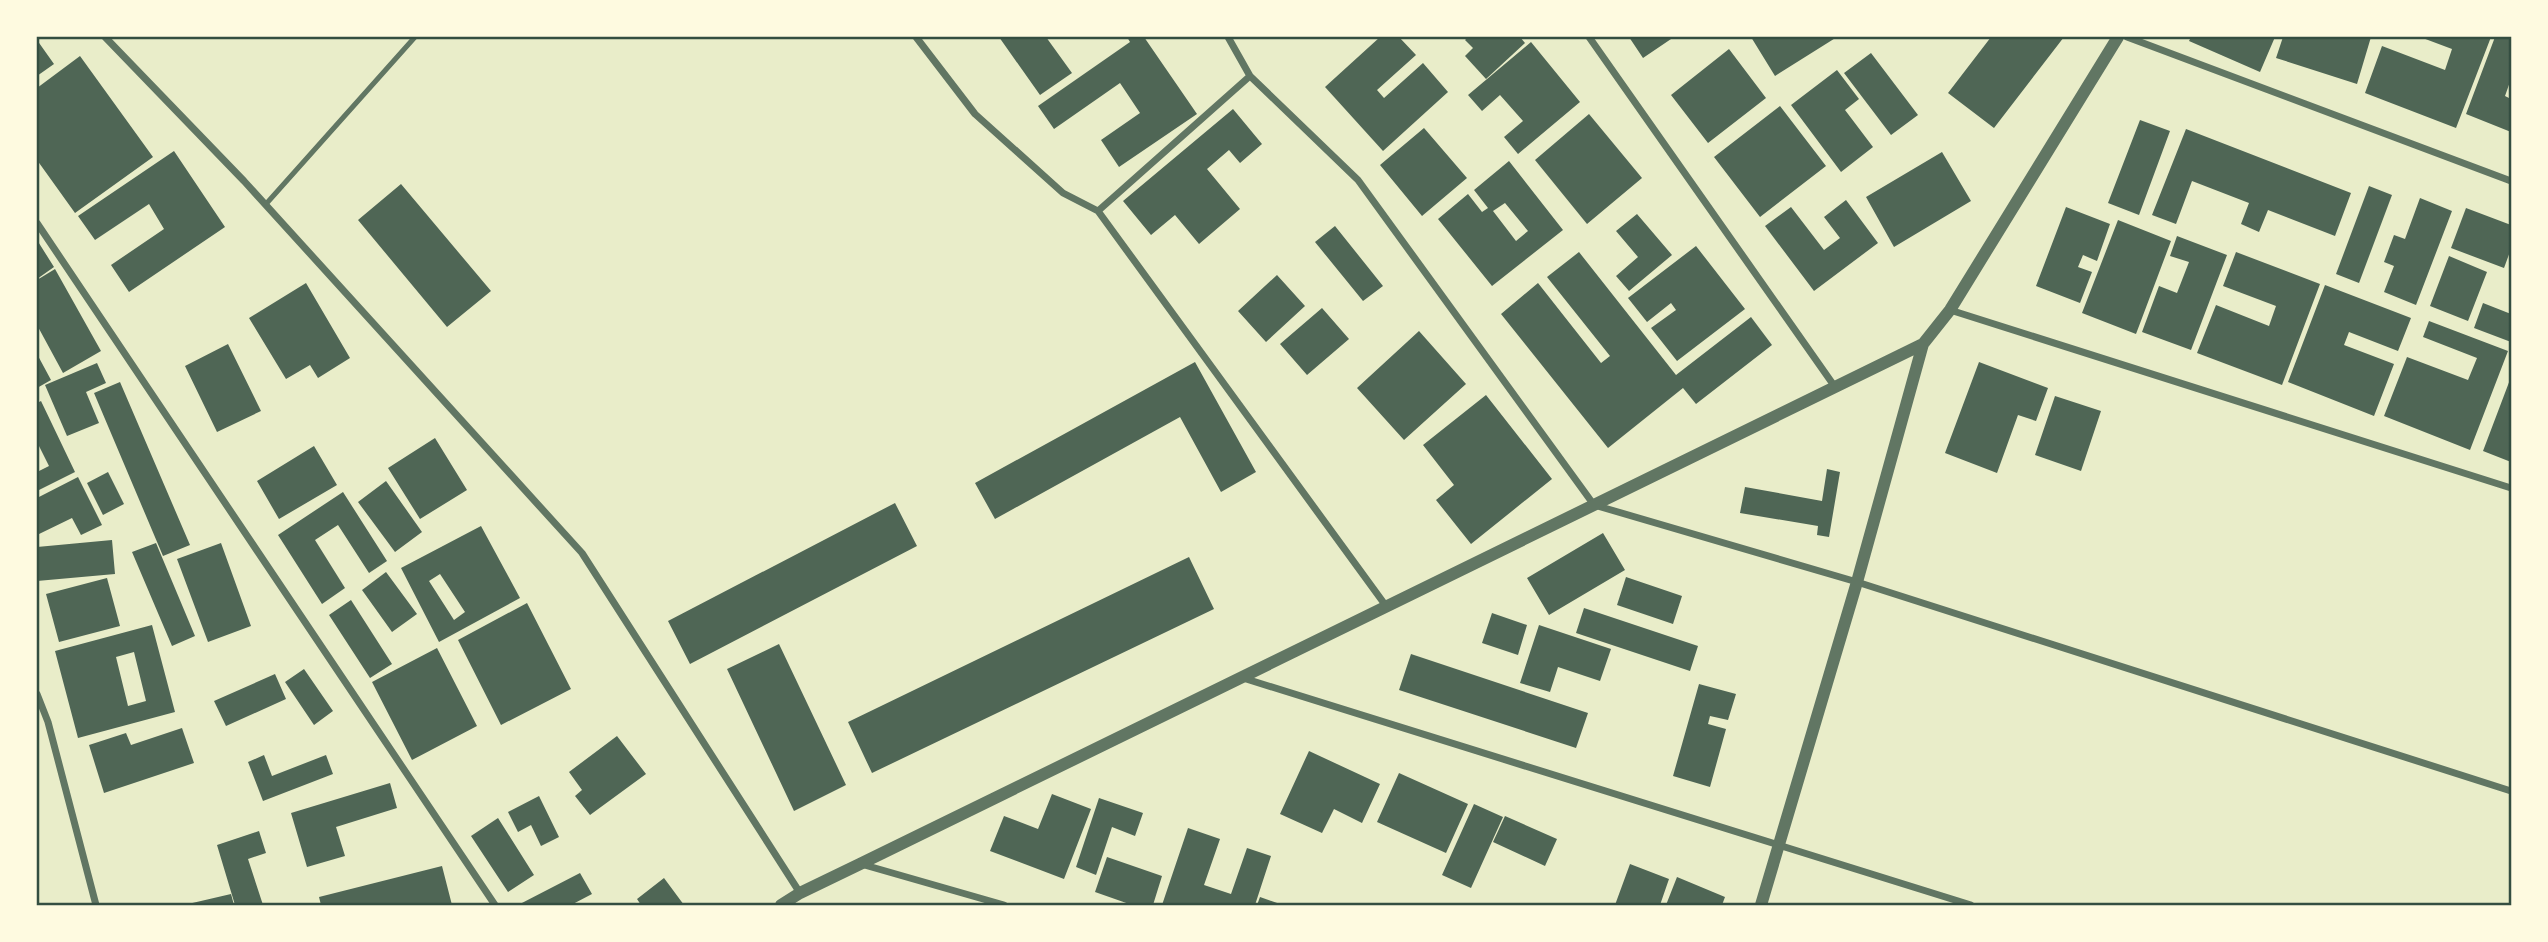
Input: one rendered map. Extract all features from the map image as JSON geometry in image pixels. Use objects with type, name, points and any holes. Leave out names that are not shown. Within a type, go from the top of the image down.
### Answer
[{"type":"street","points":[[104,37],[266,204],[582,553],[800,893]]},
{"type":"street","points":[[916,37],[975,114],[1063,193],[1098,211],[1386,606]]},
{"type":"street","points":[[1228,37],[1250,76],[1359,180],[1594,505],[1857,582],[2511,791]]},
{"type":"street","points":[[1589,37],[1835,387]]},
{"type":"street","points":[[1760,905],[1857,582],[1923,344],[1950,310],[2118,37]]},
{"type":"street","points":[[2127,37],[2511,181]]},
{"type":"street","points":[[1098,211],[1250,76]]},
{"type":"street","points":[[37,223],[495,905]]},
{"type":"street","points":[[1950,310],[2511,488]]},
{"type":"street","points":[[781,905],[800,893],[1923,344]]},
{"type":"street","points":[[1242,677],[1971,905]]},
{"type":"street","points":[[37,694],[96,905]]},
{"type":"street","points":[[860,864],[1004,905]]},
{"type":"lane","points":[[266,204],[415,37]]},
{"type":"building","points":[[999,37],[1046,37],[1072,73],[1040,95]]},
{"type":"building","points":[[1127,37],[1144,37],[1197,114],[1119,167],[1101,140],[1140,113],[1120,83],[1054,129],[1038,106],[1130,42]]},
{"type":"building","points":[[1380,37],[1399,37],[1416,55],[1377,90],[1384,98],[1423,63],[1448,92],[1383,151],[1325,87]]},
{"type":"building","points":[[1468,37],[1520,37],[1525,43],[1486,79],[1465,56],[1473,48],[1465,40]]},
{"type":"building","points":[[1629,37],[1674,37],[1643,58]]},
{"type":"building","points":[[1751,37],[1837,37],[1775,76]]},
{"type":"building","points":[[1991,37],[2064,37],[1994,128],[1948,93]]},
{"type":"building","points":[[2191,37],[2275,37],[2260,72],[2189,41]]},
{"type":"building","points":[[2283,37],[2371,37],[2357,84],[2276,58]]},
{"type":"building","points":[[2420,37],[2491,37],[2456,128],[2365,93],[2382,46],[2445,70],[2452,49]]},
{"type":"building","points":[[2495,37],[2511,37],[2511,79],[2505,96],[2511,99],[2511,132],[2466,114]]},
{"type":"building","points":[[37,40],[54,64],[37,76]]},
{"type":"building","points":[[1531,42],[1580,102],[1518,154],[1504,137],[1523,121],[1500,95],[1482,111],[1468,95]]},
{"type":"building","points":[[1729,49],[1766,98],[1708,143],[1671,95]]},
{"type":"building","points":[[1871,53],[1918,115],[1891,135],[1844,73]]},
{"type":"building","points":[[80,56],[153,157],[75,213],[37,160],[37,88]]},
{"type":"building","points":[[1837,70],[1859,99],[1845,110],[1873,147],[1841,172],[1791,105]]},
{"type":"building","points":[[1780,106],[1826,166],[1760,217],[1714,157]]},
{"type":"building","points":[[1233,109],[1262,144],[1240,163],[1229,150],[1207,169],[1240,209],[1199,244],[1175,215],[1151,235],[1123,201]]},
{"type":"building","points":[[1589,114],[1642,178],[1587,224],[1535,160]]},
{"type":"building","points":[[2140,120],[2170,131],[2139,215],[2108,203]]},
{"type":"building","points":[[1424,128],[1467,178],[1422,216],[1380,165]]},
{"type":"building","points":[[2186,129],[2351,193],[2335,236],[2268,210],[2259,232],[2241,224],[2249,203],[2192,181],[2176,224],[2152,215]]},
{"type":"building","points":[[174,151],[225,227],[129,292],[111,265],[164,229],[149,204],[95,240],[78,216]]},
{"type":"building","points":[[1942,152],[1971,201],[1894,247],[1866,197]]},
{"type":"building","points":[[1509,161],[1563,230],[1492,286],[1438,219],[1468,194],[1482,212],[1488,208],[1474,190]],"holes":[[[1505,203],[1528,231],[1516,241],[1493,211]]]},
{"type":"building","points":[[401,184],[491,291],[447,327],[358,220]]},
{"type":"building","points":[[2369,186],[2392,195],[2359,283],[2336,274]]},
{"type":"building","points":[[2420,198],[2452,211],[2416,305],[2384,292],[2394,266],[2384,262],[2394,235],[2405,239]]},
{"type":"building","points":[[1846,200],[1878,243],[1814,291],[1765,226],[1791,207],[1824,250],[1840,238],[1824,217]]},
{"type":"building","points":[[2066,207],[2110,224],[2097,261],[2083,255],[2078,267],[2092,272],[2080,303],[2036,286]]},
{"type":"building","points":[[2466,208],[2511,225],[2511,249],[2504,268],[2451,248]]},
{"type":"building","points":[[1637,214],[1672,255],[1629,291],[1616,276],[1638,257],[1616,231]]},
{"type":"building","points":[[2118,220],[2171,241],[2136,334],[2082,313]]},
{"type":"building","points":[[1335,226],[1383,286],[1363,301],[1315,242]]},
{"type":"building","points":[[2177,236],[2227,255],[2191,350],[2142,332],[2159,286],[2177,293],[2189,262],[2170,256]]},
{"type":"building","points":[[37,240],[54,267],[37,279]]},
{"type":"building","points":[[1696,246],[1745,309],[1677,361],[1651,328],[1676,310],[1671,303],[1647,322],[1628,298]]},
{"type":"building","points":[[1579,252],[1676,375],[1751,317],[1772,345],[1696,404],[1683,388],[1608,448],[1501,314],[1538,283],[1601,363],[1610,356],[1547,277]]},
{"type":"building","points":[[2236,252],[2320,284],[2282,385],[2197,353],[2216,305],[2269,326],[2276,306],[2223,286]]},
{"type":"building","points":[[2449,256],[2487,272],[2468,321],[2430,306]]},
{"type":"building","points":[[55,269],[101,351],[63,373],[37,325],[37,280]]},
{"type":"building","points":[[1277,275],[1305,306],[1266,342],[1238,311]]},
{"type":"building","points":[[306,283],[350,358],[318,378],[310,365],[286,379],[249,318]]},
{"type":"building","points":[[2325,285],[2411,318],[2398,351],[2349,332],[2344,345],[2394,364],[2374,416],[2288,382]]},
{"type":"building","points":[[2483,303],[2511,314],[2511,342],[2474,328]]},
{"type":"building","points":[[1322,308],[1349,339],[1307,375],[1280,344]]},
{"type":"building","points":[[2429,321],[2508,351],[2470,450],[2384,416],[2407,357],[2468,380],[2477,358],[2423,337]]},
{"type":"building","points":[[1419,331],[1466,384],[1404,440],[1357,388]]},
{"type":"building","points":[[228,344],[261,411],[217,432],[185,366]]},
{"type":"building","points":[[37,354],[51,380],[37,388]]},
{"type":"building","points":[[1195,362],[1256,472],[1221,492],[1180,417],[995,519],[975,483]]},
{"type":"building","points":[[1979,362],[2048,388],[2036,421],[2018,415],[1997,473],[1945,453]]},
{"type":"building","points":[[97,363],[106,383],[86,392],[99,423],[67,436],[45,385]]},
{"type":"building","points":[[2511,377],[2511,462],[2483,451]]},
{"type":"building","points":[[120,382],[190,545],[163,556],[94,393]]},
{"type":"building","points":[[1486,395],[1552,479],[1471,544],[1436,500],[1454,485],[1423,445]]},
{"type":"building","points":[[2055,396],[2101,411],[2081,471],[2035,455]]},
{"type":"building","points":[[41,401],[75,472],[37,491],[37,472],[49,466],[37,442],[37,403]]},
{"type":"building","points":[[435,438],[467,490],[420,519],[388,468]]},
{"type":"building","points":[[314,446],[337,485],[279,519],[257,481]]},
{"type":"building","points":[[1827,469],[1840,472],[1829,537],[1817,535],[1818,526],[1740,513],[1745,487],[1822,501]]},
{"type":"building","points":[[108,472],[124,504],[103,515],[87,483]]},
{"type":"building","points":[[78,477],[102,525],[81,535],[72,518],[37,535],[37,498]]},
{"type":"building","points":[[386,481],[422,532],[395,552],[358,502]]},
{"type":"building","points":[[343,492],[387,561],[369,573],[338,525],[315,540],[345,588],[322,604],[278,535]]},
{"type":"building","points":[[895,503],[917,546],[690,664],[668,621]]},
{"type":"building","points":[[481,526],[520,598],[439,642],[401,568]],"holes":[[[440,574],[465,612],[454,620],[429,581]]]},
{"type":"building","points":[[1603,533],[1625,570],[1549,615],[1527,578]]},
{"type":"building","points":[[112,540],[115,574],[37,581],[37,547]]},
{"type":"building","points":[[156,543],[195,636],[172,646],[132,552]]},
{"type":"building","points":[[221,543],[251,626],[208,642],[177,559]]},
{"type":"building","points":[[1189,557],[1214,609],[872,773],[848,722]]},
{"type":"building","points":[[386,572],[417,614],[392,632],[362,590]]},
{"type":"building","points":[[1626,577],[1682,596],[1673,624],[1617,605]]},
{"type":"building","points":[[107,578],[120,626],[59,642],[46,594]]},
{"type":"building","points":[[351,600],[392,664],[370,678],[329,615]]},
{"type":"building","points":[[527,603],[571,689],[501,725],[458,640]]},
{"type":"building","points":[[1584,608],[1698,646],[1690,671],[1576,633]]},
{"type":"building","points":[[1492,613],[1527,625],[1518,655],[1482,643]]},
{"type":"building","points":[[152,625],[175,712],[78,738],[55,651]],"holes":[[[134,652],[146,701],[128,706],[116,657]]]},
{"type":"building","points":[[1539,625],[1611,649],[1600,681],[1558,667],[1550,692],[1520,683]]},
{"type":"building","points":[[779,644],[846,785],[794,811],[727,669]]},
{"type":"building","points":[[437,648],[477,726],[412,760],[372,682]]},
{"type":"building","points":[[1411,654],[1588,713],[1576,748],[1399,690]]},
{"type":"building","points":[[304,669],[333,711],[314,725],[285,682]]},
{"type":"building","points":[[275,674],[286,699],[226,726],[214,701]]},
{"type":"building","points":[[1699,684],[1736,694],[1728,720],[1710,716],[1708,724],[1726,729],[1710,787],[1673,776]]},
{"type":"building","points":[[182,728],[194,763],[104,793],[89,745],[126,733],[131,745]]},
{"type":"building","points":[[617,736],[646,774],[590,815],[575,796],[582,790],[569,772]]},
{"type":"building","points":[[1309,751],[1380,784],[1362,823],[1334,809],[1322,833],[1280,814]]},
{"type":"building","points":[[264,755],[272,776],[326,755],[333,774],[263,801],[248,762]]},
{"type":"building","points":[[1399,773],[1468,804],[1446,853],[1377,822]]},
{"type":"building","points":[[390,783],[397,808],[336,827],[345,856],[307,867],[291,813]]},
{"type":"building","points":[[1052,794],[1091,809],[1064,879],[990,851],[1004,816],[1038,829]]},
{"type":"building","points":[[539,796],[559,837],[541,846],[531,825],[518,832],[508,812]]},
{"type":"building","points":[[1099,798],[1143,813],[1135,836],[1112,827],[1096,875],[1076,867]]},
{"type":"building","points":[[1474,804],[1503,817],[1471,888],[1442,875]]},
{"type":"building","points":[[1505,816],[1557,839],[1545,866],[1493,842]]},
{"type":"building","points":[[498,818],[534,875],[508,892],[471,836]]},
{"type":"building","points":[[1188,828],[1220,839],[1204,885],[1231,894],[1247,848],[1271,856],[1255,905],[1162,905]]},
{"type":"building","points":[[259,831],[266,853],[248,859],[263,905],[235,905],[217,845]]},
{"type":"building","points":[[1107,857],[1162,876],[1153,905],[1132,905],[1095,892]]},
{"type":"building","points":[[1630,864],[1669,879],[1660,905],[1615,905]]},
{"type":"building","points":[[442,866],[452,905],[321,905],[319,897]]},
{"type":"building","points":[[580,873],[592,894],[571,905],[518,905]]},
{"type":"building","points":[[1677,877],[1725,897],[1722,905],[1666,905]]},
{"type":"building","points":[[664,878],[684,905],[641,905],[637,899]]},
{"type":"building","points":[[231,894],[234,905],[188,905],[188,904]]},
{"type":"building","points":[[1260,897],[1283,905],[1257,905]]}]
